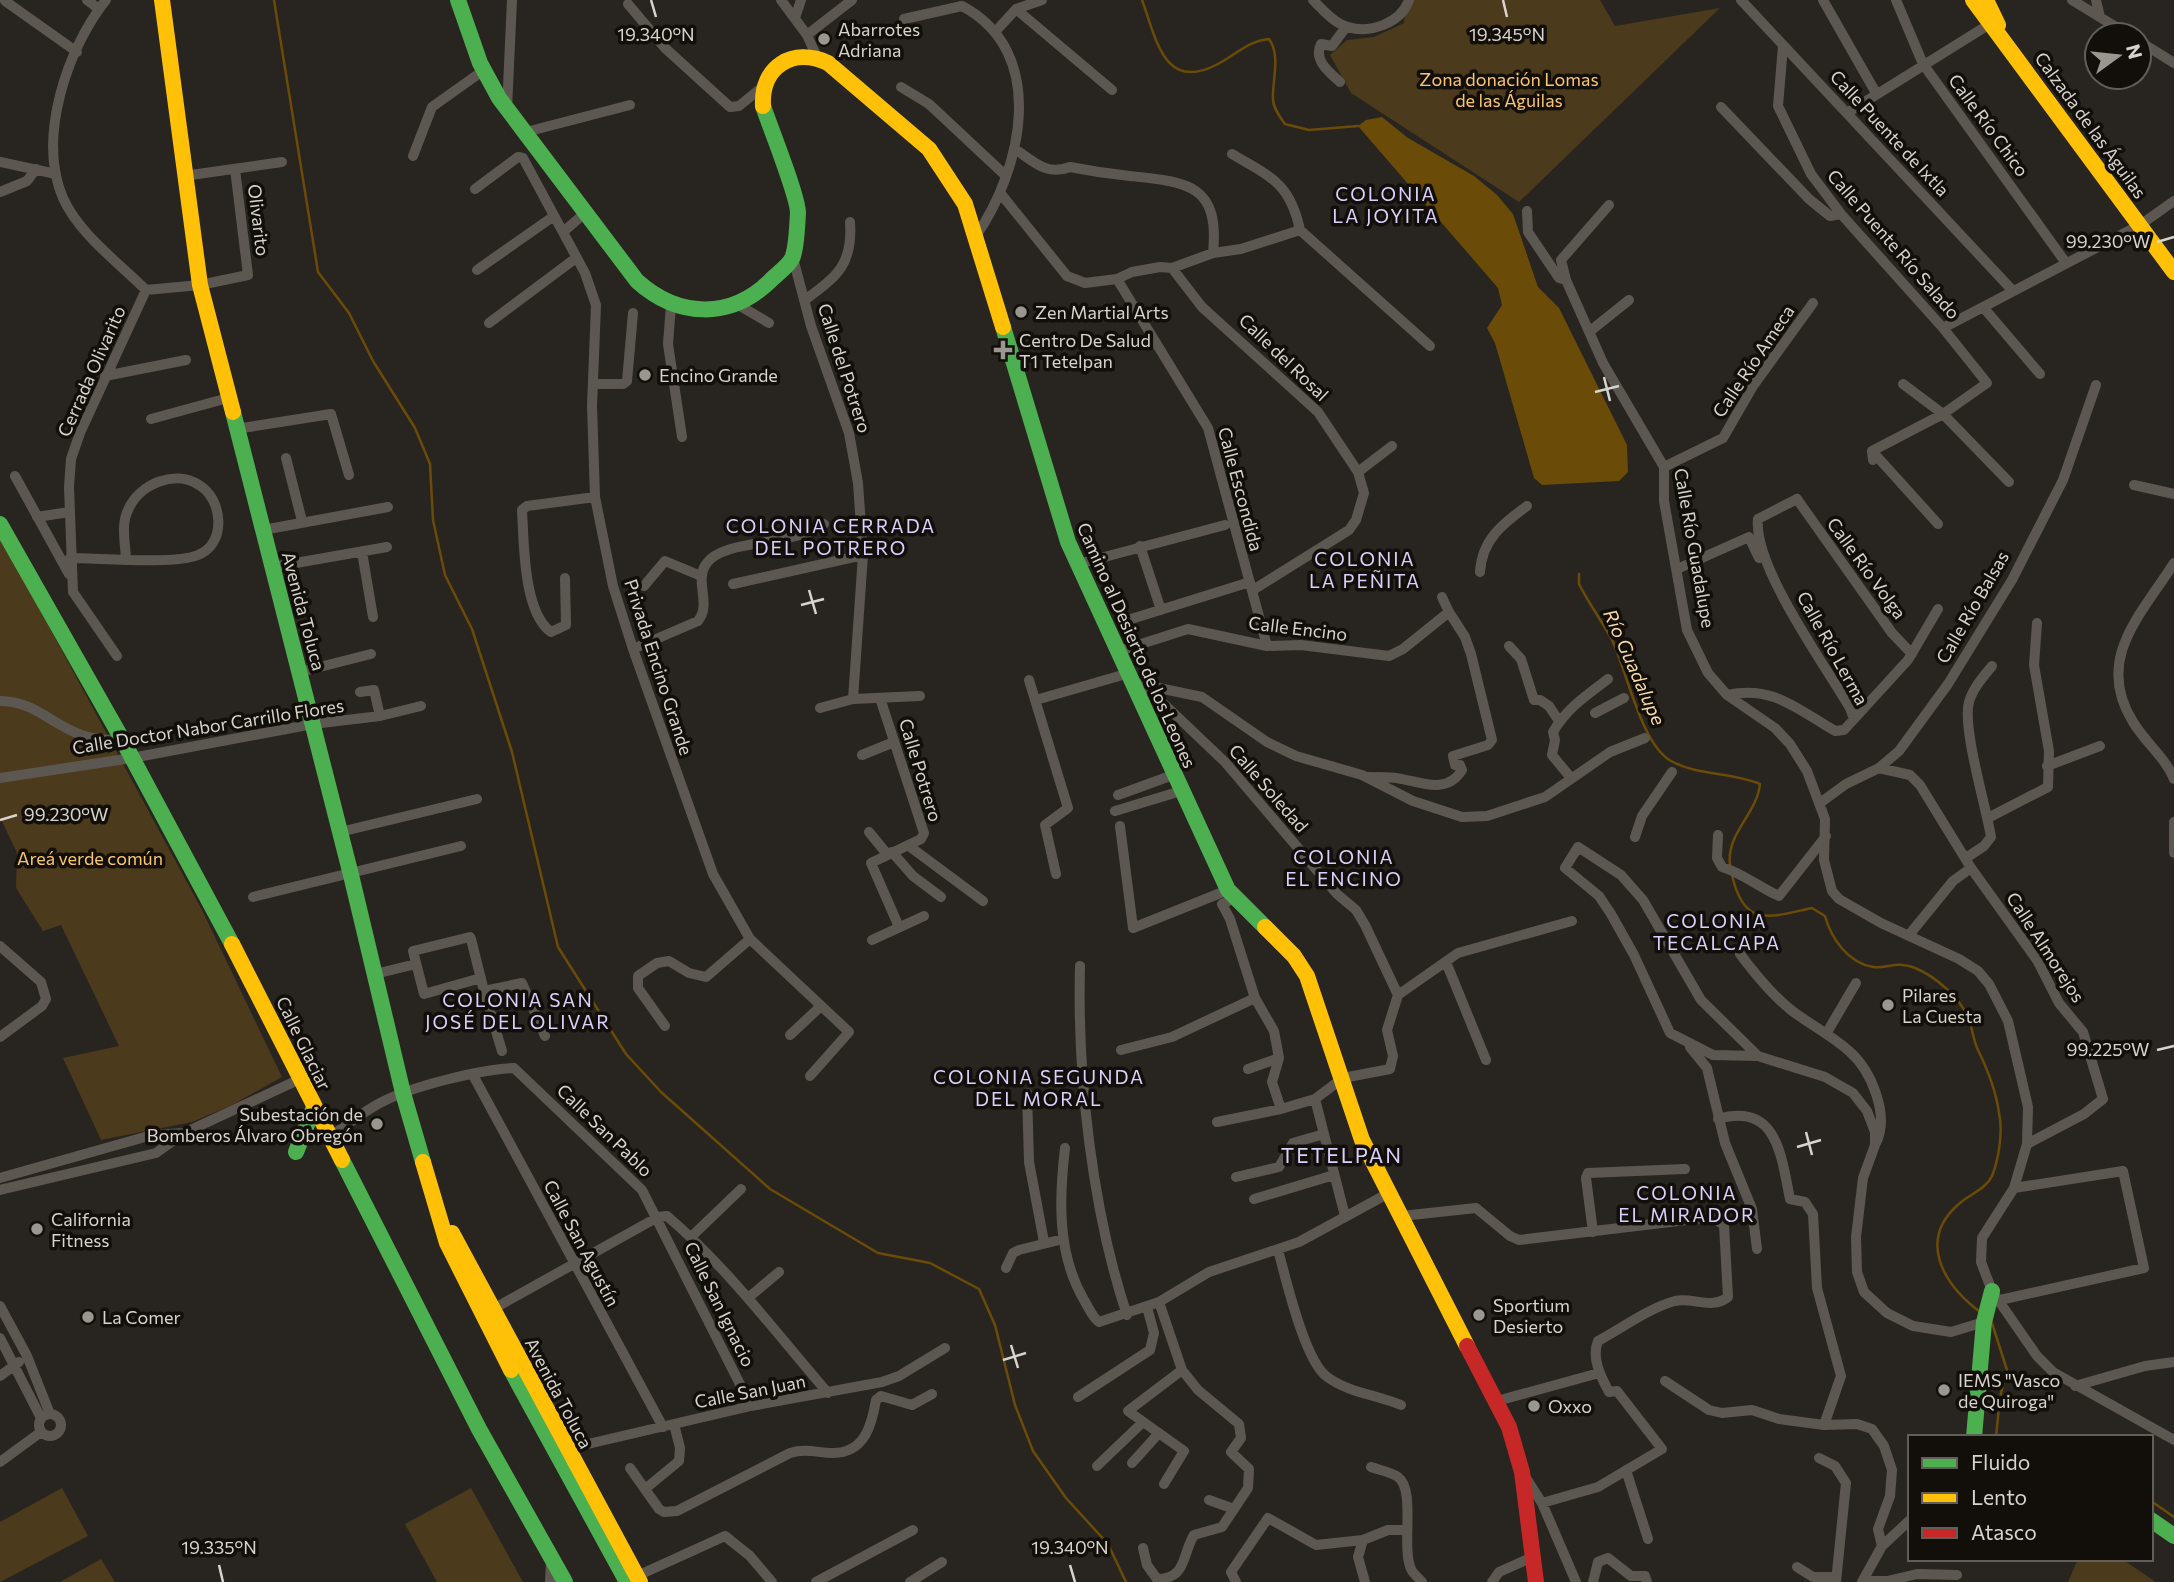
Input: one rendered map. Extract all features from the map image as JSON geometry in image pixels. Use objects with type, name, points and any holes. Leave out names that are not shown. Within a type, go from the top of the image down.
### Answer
[{"type":"street","points":[[87,0],[102,4],[77,52],[53,124],[56,174],[64,199],[80,224],[146,290],[200,285]]},
{"type":"street","name":"Avenida Toluca","points":[[162,0],[200,285],[300,672],[403,1093],[447,1243],[481,1315],[634,1580]]},
{"type":"street","points":[[458,0],[484,70],[522,133],[637,281],[656,298],[671,305],[700,310],[735,303],[761,290],[793,258],[798,209],[762,104],[761,88]]},
{"type":"street","points":[[506,110],[512,0]]},
{"type":"street","points":[[628,4],[656,39],[730,107],[739,106],[761,88],[780,63],[795,55],[816,55],[807,35],[781,0]]},
{"type":"street","points":[[794,18],[801,0]]},
{"type":"street","points":[[807,35],[852,0]]},
{"type":"street","points":[[995,32],[1016,9],[1042,0]]},
{"type":"street","points":[[1313,0],[1346,27],[1365,29],[1386,25],[1398,16],[1409,0]]},
{"type":"street","name":"Calle Puente de Ixtla","points":[[1741,0],[2014,291]]},
{"type":"street","points":[[1823,0],[1876,93]]},
{"type":"street","name":"Calle Río Chico","points":[[1896,0],[1923,64],[2066,263]]},
{"type":"street","name":"Calzada de las Águilas","points":[[1973,0],[1996,26],[2174,272]]},
{"type":"street","name":"Calzada de las Águilas","points":[[1986,0],[1996,26]]},
{"type":"street","points":[[2072,0],[2106,21]]},
{"type":"street","points":[[2096,0],[2100,17]]},
{"type":"street","points":[[5,1],[77,52]]},
{"type":"street","points":[[904,19],[962,6],[976,13],[995,32],[1011,61],[1018,85],[1018,140],[1001,194],[976,236]]},
{"type":"street","points":[[1016,9],[1112,90]]},
{"type":"street","points":[[1847,113],[1923,64],[1996,26]]},
{"type":"street","points":[[1340,82],[1321,62],[1318,50],[1321,44],[1332,46],[1346,27]]},
{"type":"street","name":"Calle Puente Río Salado","points":[[1783,46],[1778,106],[1805,163],[1841,215],[1984,377],[1986,386],[1943,414]]},
{"type":"street","points":[[2153,50],[2174,63]]},
{"type":"street","name":"Camino al Desierto de los Leones","points":[[816,55],[929,149],[953,181],[976,236],[1068,542],[1116,652],[1133,680],[1173,775],[1232,894],[1294,956],[1307,976],[1362,1140],[1497,1401],[1518,1451],[1536,1582]]},
{"type":"street","points":[[412,156],[432,107],[484,70]]},
{"type":"street","points":[[901,87],[929,104],[1006,176]]},
{"type":"street","points":[[522,133],[631,105]]},
{"type":"street","points":[[1721,107],[1809,199],[1830,216],[1841,215]]},
{"type":"street","points":[[1015,149],[1048,171],[1058,172],[1070,167],[1164,178],[1201,192],[1209,203],[1215,237],[1213,253]]},
{"type":"street","points":[[1232,154],[1279,182],[1290,195],[1300,230],[1430,346]]},
{"type":"street","name":"Privada Encino Grande","points":[[475,189],[520,157],[563,232],[596,305],[595,497],[613,586],[712,874],[750,939],[849,1032],[810,1076]]},
{"type":"street","points":[[0,162],[56,174]]},
{"type":"street","points":[[184,176],[282,162]]},
{"type":"street","points":[[0,192],[27,181],[36,169]]},
{"type":"street","name":"Olivarito","points":[[200,285],[248,275],[235,169]]},
{"type":"street","points":[[1001,194],[1067,276],[1085,283],[1117,279],[1160,267],[1172,268],[1213,253],[1241,249],[1300,230]]},
{"type":"street","points":[[1943,328],[2140,225],[2174,201]]},
{"type":"street","points":[[1566,279],[1561,260],[1609,205]]},
{"type":"street","name":"Calle Río Guadalupe","points":[[1527,211],[1528,232],[1559,278],[1566,279],[1603,363],[1664,467],[1664,501],[1687,630],[1708,673],[1727,695],[1775,728],[1790,744],[1820,803],[1826,836],[1827,878],[1839,899],[1978,971],[1989,984],[2008,1021],[2028,1107],[2026,1144],[2014,1188],[1982,1238],[1981,1262],[1989,1308],[1975,1435]]},
{"type":"street","points":[[563,232],[585,213]]},
{"type":"street","points":[[477,270],[554,216]]},
{"type":"street","points":[[805,300],[833,279],[844,265],[852,246],[850,222]]},
{"type":"street","points":[[489,323],[576,258]]},
{"type":"street","name":"Calle del Potrero","points":[[793,258],[849,433],[858,483],[863,555],[853,699]]},
{"type":"street","name":"Calle del Rosal","points":[[1136,645],[1128,620],[1251,586],[1349,530],[1356,520],[1364,493],[1358,472],[1318,412],[1202,307],[1172,268]]},
{"type":"street","name":"Calle Escondida","points":[[1117,279],[1208,428],[1267,646]]},
{"type":"street","name":"Cerrada Olivarito","points":[[117,656],[72,592],[69,512],[71,459],[105,376],[146,290]]},
{"type":"street","points":[[1589,332],[1629,300]]},
{"type":"street","points":[[735,303],[769,323]]},
{"type":"street","name":"Calle Río Ameca","points":[[1664,467],[1723,438],[1753,386],[1813,303]]},
{"type":"street","points":[[671,305],[668,344],[681,437]]},
{"type":"street","points":[[1983,307],[2040,374]]},
{"type":"street","points":[[594,384],[623,384],[627,381],[633,313]]},
{"type":"street","points":[[105,376],[186,360]]},
{"type":"street","points":[[1903,384],[1943,414],[2010,482]]},
{"type":"street","name":"Calle Río Balsas","points":[[1820,803],[1859,776],[1879,768],[1899,751],[1948,684],[2012,580],[2063,480],[2096,385]]},
{"type":"street","points":[[151,419],[228,398]]},
{"type":"street","points":[[236,429],[331,414],[349,475]]},
{"type":"street","points":[[1938,524],[1872,456],[1943,414]]},
{"type":"street","points":[[1358,472],[1392,446]]},
{"type":"street","points":[[286,458],[302,521]]},
{"type":"street","points":[[15,476],[71,576]]},
{"type":"street","points":[[70,558],[177,560],[206,551],[215,542],[219,529],[212,498],[201,485],[186,478],[149,485],[137,495],[127,511],[124,527],[126,558]]},
{"type":"street","points":[[2134,485],[2174,494]]},
{"type":"street","points":[[565,579],[566,625],[551,632],[543,626],[527,575],[522,510],[527,506],[595,497]]},
{"type":"street","name":"Calle Río Lerma","points":[[1797,499],[1758,519],[1757,537],[1776,583],[1854,719]]},
{"type":"street","name":"Calle Río Volga","points":[[1797,499],[1892,633],[1912,654]]},
{"type":"street","points":[[1480,572],[1488,540],[1503,523],[1527,506]]},
{"type":"street","points":[[263,530],[388,507]]},
{"type":"street","points":[[37,517],[69,512]]},
{"type":"street","name":"Calle Glaciar","points":[[0,524],[122,739],[251,980],[479,1429],[565,1582]]},
{"type":"street","points":[[633,649],[698,621],[704,614],[705,600],[701,576],[707,562],[717,554],[736,547],[794,539],[812,533],[824,524]]},
{"type":"street","points":[[1077,564],[1225,525]]},
{"type":"street","name":"Calle Río Lerma","points":[[1677,569],[1749,537],[1776,593],[1846,712],[1854,719]]},
{"type":"street","points":[[1140,546],[1161,610]]},
{"type":"street","points":[[273,567],[387,547]]},
{"type":"street","points":[[362,552],[373,617]]},
{"type":"street","points":[[733,584],[863,555]]},
{"type":"street","points":[[644,586],[666,561],[701,576]]},
{"type":"street","points":[[2174,565],[2126,638],[2117,664],[2119,693],[2134,725],[2170,769],[2174,779]]},
{"type":"street","points":[[1366,777],[1397,778],[1425,786],[1444,785],[1462,770],[1461,765],[1455,765],[1453,756],[1488,745],[1492,740],[1471,654],[1465,637],[1443,597]]},
{"type":"street","points":[[1727,695],[1756,691],[1790,705],[1835,731],[1844,730],[1912,654],[1915,643],[1938,609]]},
{"type":"street","name":"Calle Encino","points":[[1116,652],[1188,629],[1267,646],[1301,645],[1389,656],[1403,649],[1449,612]]},
{"type":"street","points":[[1988,818],[2048,787],[2049,751],[2034,665],[2036,624]]},
{"type":"street","points":[[1509,646],[1521,659],[1534,700],[1540,699],[1549,706],[1559,721]]},
{"type":"street","points":[[300,672],[371,654]]},
{"type":"street","points":[[1909,935],[1952,881],[1989,842],[1988,818],[1968,724],[1968,705],[1974,689],[1992,666]]},
{"type":"street","points":[[1571,778],[1552,755],[1553,732],[1559,721],[1580,699],[1608,679]]},
{"type":"street","points":[[1029,680],[1068,808],[1045,825],[1056,874]]},
{"type":"street","points":[[1036,700],[1133,680],[1202,697],[1266,742],[1296,756],[1366,777],[1413,801],[1462,817],[1487,816],[1545,797],[1609,752],[1645,738]]},
{"type":"street","name":"Calle Soledad","points":[[1133,680],[1225,762],[1337,894],[1356,911],[1398,995]]},
{"type":"street","points":[[360,691],[374,690],[380,716]]},
{"type":"street","points":[[820,708],[853,699],[920,696]]},
{"type":"street","name":"Calle Potrero","points":[[880,698],[922,821],[921,839],[909,846]]},
{"type":"street","points":[[1595,713],[1624,698]]},
{"type":"street","points":[[0,701],[21,704],[94,741],[122,739]]},
{"type":"street","name":"Calle Doctor Nabor Carrillo Flores","points":[[0,778],[132,758],[313,724],[380,716],[421,706]]},
{"type":"street","points":[[862,755],[894,742]]},
{"type":"street","points":[[2047,766],[2100,746]]},
{"type":"street","name":"Calle Almorejos","points":[[1879,768],[1910,775],[1920,785],[1968,863],[2037,960],[2059,1003],[2083,1032],[2103,1094],[2100,1103],[2026,1144]]},
{"type":"street","points":[[1635,837],[1642,816],[1672,772]]},
{"type":"street","points":[[1118,795],[1173,775]]},
{"type":"street","points":[[1115,811],[1181,791]]},
{"type":"street","points":[[340,832],[477,799]]},
{"type":"street","points":[[2174,822],[2174,853]]},
{"type":"street","points":[[1120,826],[1133,929],[1232,894]]},
{"type":"street","points":[[869,832],[913,876],[941,898]]},
{"type":"street","points":[[1718,835],[1717,858],[1724,868],[1737,871],[1748,882],[1779,896],[1826,836]]},
{"type":"street","points":[[253,897],[461,846]]},
{"type":"street","points":[[899,927],[871,865],[890,853],[909,846],[983,901]]},
{"type":"street","points":[[1757,1249],[1752,1209],[1718,1119],[1707,1068],[1695,1050],[1668,1030],[1634,955],[1611,914],[1598,896],[1565,868],[1578,848],[1621,875],[1643,900],[1701,1000],[1758,1056]]},
{"type":"street","points":[[1232,894],[1222,904],[1238,941],[1255,998],[1269,1017],[1278,1045],[1279,1058],[1272,1082]]},
{"type":"street","points":[[872,940],[924,916]]},
{"type":"street","points":[[1217,1122],[1282,1109],[1315,1098],[1343,1078],[1390,1069],[1393,1056],[1387,1030],[1398,995],[1458,953],[1572,921]]},
{"type":"street","points":[[481,978],[424,994],[413,951],[466,936],[471,939],[502,1051]]},
{"type":"street","points":[[665,1026],[638,988],[638,976],[657,963],[669,961],[689,974],[706,977],[750,939]]},
{"type":"street","points":[[0,946],[41,982],[46,999],[42,1006],[0,1037]]},
{"type":"street","points":[[1740,954],[1758,979],[1790,1009],[1851,1053],[1882,1109],[1883,1130],[1863,1178],[1856,1237],[1857,1272],[1864,1292],[1887,1313],[1913,1326],[1951,1332],[1989,1308],[2144,1268],[2123,1171],[2014,1188]]},
{"type":"street","points":[[1446,962],[1486,1060]]},
{"type":"street","points":[[375,974],[416,964]]},
{"type":"street","points":[[1080,966],[1078,1039],[1087,1118],[1108,1243],[1127,1315]]},
{"type":"street","points":[[1826,1034],[1856,983]]},
{"type":"street","points":[[484,991],[522,984],[545,1036]]},
{"type":"street","points":[[1121,1050],[1172,1037],[1255,998]]},
{"type":"street","points":[[790,1035],[820,1007]]},
{"type":"street","points":[[1668,1030],[1713,1055],[1758,1056],[1825,1077],[1853,1093],[1867,1111],[1875,1132],[1875,1145]]},
{"type":"street","points":[[1265,1051],[1278,1045]]},
{"type":"street","points":[[1248,1069],[1279,1058]]},
{"type":"street","points":[[1262,1065],[1282,1109]]},
{"type":"street","name":"Calle San Pablo","points":[[330,1137],[382,1101],[403,1093],[473,1074],[509,1068],[518,1071],[627,1174],[658,1217],[667,1216],[691,1237],[748,1298],[828,1393]]},
{"type":"street","name":"Calle San Agustín","points":[[473,1074],[573,1265],[668,1425]]},
{"type":"street","points":[[0,1190],[126,1163],[156,1153],[184,1133],[300,1079]]},
{"type":"street","points":[[1027,1093],[1029,1162],[1044,1242]]},
{"type":"street","points":[[1315,1098],[1345,1216]]},
{"type":"street","points":[[296,1152],[314,1107]]},
{"type":"street","points":[[1718,1119],[1741,1115],[1762,1120],[1772,1134],[1782,1159],[1790,1199],[1805,1202],[1813,1214],[1817,1288],[1841,1376],[1824,1425]]},
{"type":"street","points":[[0,1178],[152,1135],[184,1133]]},
{"type":"street","points":[[1236,1177],[1279,1167],[1293,1143],[1324,1134]]},
{"type":"street","points":[[121,1144],[126,1163]]},
{"type":"street","points":[[1065,1148],[1061,1182],[1063,1239],[1077,1287],[1095,1319],[1105,1323],[1159,1302],[1209,1272],[1300,1242],[1390,1193]]},
{"type":"street","points":[[1593,1232],[1586,1178],[1588,1173],[1685,1169]]},
{"type":"street","points":[[1254,1199],[1334,1174]]},
{"type":"street","points":[[691,1237],[741,1189]]},
{"type":"street","points":[[1402,1216],[1476,1208],[1514,1239],[1712,1217],[1724,1225],[1730,1291],[1722,1302],[1709,1304],[1690,1300],[1666,1305],[1598,1341],[1595,1351],[1600,1373],[1609,1392],[1617,1391],[1662,1449],[1598,1487],[1542,1503]]},
{"type":"street","points":[[493,1309],[658,1217]]},
{"type":"street","name":"Calle San Ignacio","points":[[658,1217],[751,1406]]},
{"type":"street","name":"Avenida Toluca","points":[[443,1224],[457,1238],[561,1451]]},
{"type":"street","points":[[1006,1268],[1013,1253],[1044,1242],[1063,1239]]},
{"type":"street","points":[[1278,1250],[1300,1325],[1324,1375],[1345,1387],[1401,1405]]},
{"type":"street","points":[[748,1298],[779,1272]]},
{"type":"street","points":[[1143,1548],[1152,1575],[1157,1579],[1166,1579],[1184,1564],[1194,1535],[1218,1530],[1250,1483],[1249,1469],[1231,1452],[1242,1431],[1239,1424],[1198,1390],[1182,1370],[1159,1302]]},
{"type":"street","points":[[0,1306],[27,1356],[46,1416]]},
{"type":"street","points":[[1079,1397],[1150,1350],[1154,1333],[1147,1307]]},
{"type":"street","points":[[1989,1308],[2053,1372],[2174,1440]]},
{"type":"street","points":[[0,1338],[46,1416],[60,1421],[59,1431],[51,1436],[41,1432],[38,1426],[46,1416]]},
{"type":"street","name":"Calle San Juan","points":[[561,1451],[751,1406],[828,1393],[900,1376],[946,1348]]},
{"type":"street","points":[[0,1376],[27,1356]]},
{"type":"street","points":[[2075,1386],[2145,1366],[2174,1363]]},
{"type":"street","points":[[1164,1484],[1184,1452],[1129,1410],[1182,1370]]},
{"type":"street","points":[[1497,1401],[1600,1373]]},
{"type":"street","points":[[1665,1381],[1709,1410],[1722,1413],[1752,1410],[1779,1419],[1824,1425],[1857,1424],[1872,1429],[1884,1446],[1892,1470],[1890,1496],[1878,1530],[1882,1546]]},
{"type":"street","points":[[630,1468],[659,1509],[677,1511],[800,1449],[835,1453],[852,1448],[872,1429],[876,1400],[881,1396],[912,1405],[932,1394]]},
{"type":"street","points":[[1097,1466],[1143,1422]]},
{"type":"street","points":[[645,1489],[679,1461],[680,1448],[668,1425]]},
{"type":"street","points":[[0,1462],[41,1432]]},
{"type":"street","points":[[1132,1463],[1159,1433]]},
{"type":"street","points":[[1797,1567],[1813,1577],[1836,1579],[1846,1483],[1835,1466],[1819,1458]]},
{"type":"street","points":[[1371,1467],[1398,1477],[1403,1483],[1408,1516],[1405,1530],[1411,1570],[1422,1582]]},
{"type":"street","points":[[1626,1470],[1648,1539]]},
{"type":"street","points":[[1522,1472],[1542,1503],[1576,1582]]},
{"type":"street","points":[[1209,1500],[1234,1509]]},
{"type":"street","points":[[1236,1582],[1231,1572],[1268,1518],[1317,1545],[1363,1539],[1388,1530],[1405,1530]]},
{"type":"street","points":[[2153,1521],[2174,1536]]},
{"type":"street","points":[[1863,1582],[1882,1546],[1908,1522]]},
{"type":"street","points":[[816,1582],[913,1530]]},
{"type":"street","points":[[634,1580],[725,1536],[750,1556],[772,1582]]},
{"type":"street","points":[[1363,1539],[1359,1557],[1365,1582]]},
{"type":"street","points":[[550,1582],[551,1557]]},
{"type":"street","points":[[1492,1582],[1499,1572],[1533,1557]]},
{"type":"street","points":[[1593,1582],[1596,1565],[1606,1558],[1614,1561],[1631,1576],[1645,1576],[1647,1582]]},
{"type":"street","points":[[910,1582],[942,1562]]},
{"type":"street","points":[[1863,1582],[1887,1581],[1917,1574],[1957,1575]]},
{"type":"green space","name":"Zona donación Lomas de las Águilas","points":[[1406,0],[1600,0],[1615,26],[1720,8],[1519,202],[1351,93],[1330,55],[1347,40],[1374,37],[1404,23]]},
{"type":"green space","name":"Areá verde común","points":[[0,536],[202,910],[282,1077],[232,1105],[192,1122],[101,1140],[63,1058],[119,1046],[61,925],[43,931],[16,888],[17,853],[0,817]]},
{"type":"green space","points":[[62,1488],[88,1536],[0,1582],[0,1522]]},
{"type":"green space","points":[[471,1488],[523,1582],[437,1582],[405,1524]]},
{"type":"green space","points":[[101,1559],[115,1582],[60,1582]]},
{"type":"green space","points":[[2077,1561],[2125,1561],[2156,1582],[2068,1582]]},
{"type":"shaded area","points":[[1382,117],[1408,138],[1474,176],[1497,195],[1513,214],[1538,287],[1559,308],[1627,445],[1628,472],[1619,481],[1542,485],[1534,478],[1495,343],[1487,328],[1502,305],[1498,288],[1358,126],[1366,120]]},
{"type":"waterway","points":[[274,0],[318,272],[349,313],[373,361],[415,428],[430,464],[433,520],[445,575],[472,629],[512,752],[558,947],[626,1054],[661,1092],[770,1189],[878,1253],[930,1263],[979,1289],[995,1325],[1015,1405],[1033,1451],[1066,1498],[1108,1544],[1126,1582]]},
{"type":"waterway","name":"Río Guadalupe","points":[[1142,0],[1164,57],[1173,66],[1184,71],[1198,71],[1216,65],[1254,42],[1269,39],[1275,53],[1273,102],[1285,124],[1309,130],[1358,126]]},
{"type":"waterway","name":"Río Guadalupe","points":[[1579,574],[1579,584],[1612,640],[1643,723],[1660,752],[1681,766],[1760,784],[1758,795],[1733,843],[1730,865]]},
{"type":"waterway","name":"Río Guadalupe","points":[[1732,875],[1737,892],[1752,912],[1771,916],[1812,908],[1825,916],[1836,941],[1848,955],[1873,967],[1903,965],[1915,968],[1946,988],[1964,1009],[1996,1096],[2001,1128],[2000,1145],[1989,1181],[1960,1203],[1947,1217],[1937,1246],[1940,1260],[1955,1288],[1980,1312]]},
{"type":"waterway","name":"Río Guadalupe","points":[[1991,1320],[2007,1370],[2000,1397],[1996,1435]]},
{"type":"waterway","name":"Río Guadalupe","points":[[2153,1502],[2174,1517]]},
{"type":"traffic: fast","points":[[458,0],[480,63],[499,98],[637,281],[670,302],[704,309],[722,308],[755,293],[792,259],[797,235],[797,204],[763,106]]},
{"type":"traffic: fast","points":[[1003,327],[1068,542],[1228,890],[1265,927]]},
{"type":"traffic: fast","points":[[233,412],[351,875],[403,1093],[423,1162]]},
{"type":"traffic: fast","points":[[0,524],[122,739],[232,944]]},
{"type":"traffic: fast","points":[[296,1152],[314,1107]]},
{"type":"traffic: fast","points":[[342,1160],[479,1429],[565,1582]]},
{"type":"traffic: fast","points":[[1974,1435],[1984,1322],[1992,1291]]},
{"type":"traffic: fast","points":[[511,1370],[627,1582]]},
{"type":"traffic: fast","points":[[2153,1521],[2174,1536]]},
{"type":"traffic: slow","points":[[162,0],[200,285],[233,412]]},
{"type":"traffic: slow","points":[[1973,0],[2174,272]]},
{"type":"traffic: slow","points":[[1986,0],[1998,25]]},
{"type":"traffic: slow","points":[[763,106],[767,80],[773,71],[792,59],[815,59],[828,63],[929,149],[965,204],[1003,327]]},
{"type":"traffic: slow","points":[[1265,927],[1294,956],[1307,976],[1362,1140],[1467,1346]]},
{"type":"traffic: slow","points":[[232,944],[342,1160]]},
{"type":"traffic: slow","points":[[423,1162],[447,1243],[511,1370]]},
{"type":"traffic: slow","points":[[452,1233],[640,1582]]},
{"type":"traffic: jam","points":[[1467,1346],[1509,1427],[1522,1472],[1536,1582]]},
{"type":"place","name":"Abarrotes Adriana","points":[[824,39]]},
{"type":"place","name":"Zen Martial Arts","points":[[1021,312]]},
{"type":"place","name":"Centro De Salud T1 Tetelpan","points":[[1003,350]]},
{"type":"place","name":"Encino Grande","points":[[645,375]]},
{"type":"place","name":"Pilares La Cuesta","points":[[1888,1005]]},
{"type":"place","name":"Subestación de Bomberos Álvaro Obregón","points":[[377,1124]]},
{"type":"place","name":"California Fitness","points":[[37,1229]]},
{"type":"place","name":"Sportium Desierto","points":[[1479,1315]]},
{"type":"place","name":"La Comer","points":[[88,1317]]},
{"type":"place","name":"IEMS \"Vasco de Quiroga\"","points":[[1944,1390]]},
{"type":"place","name":"Oxxo","points":[[1534,1406]]},
{"type":"district","name":"COLONIA LA JOYITA","points":[[1386,204]]},
{"type":"district","name":"COLONIA CERRADA DEL POTRERO","points":[[831,536]]},
{"type":"district","name":"COLONIA LA PEÑITA","points":[[1365,569]]},
{"type":"district","name":"COLONIA EL ENCINO","points":[[1344,867]]},
{"type":"district","name":"COLONIA TECALCAPA","points":[[1717,931]]},
{"type":"district","name":"COLONIA SAN JOSÉ DEL OLIVAR","points":[[518,1010]]},
{"type":"district","name":"COLONIA SEGUNDA DEL MORAL","points":[[1039,1087]]},
{"type":"district","name":"TETELPAN","points":[[1342,1154]]},
{"type":"district","name":"COLONIA EL MIRADOR","points":[[1687,1203]]}]
